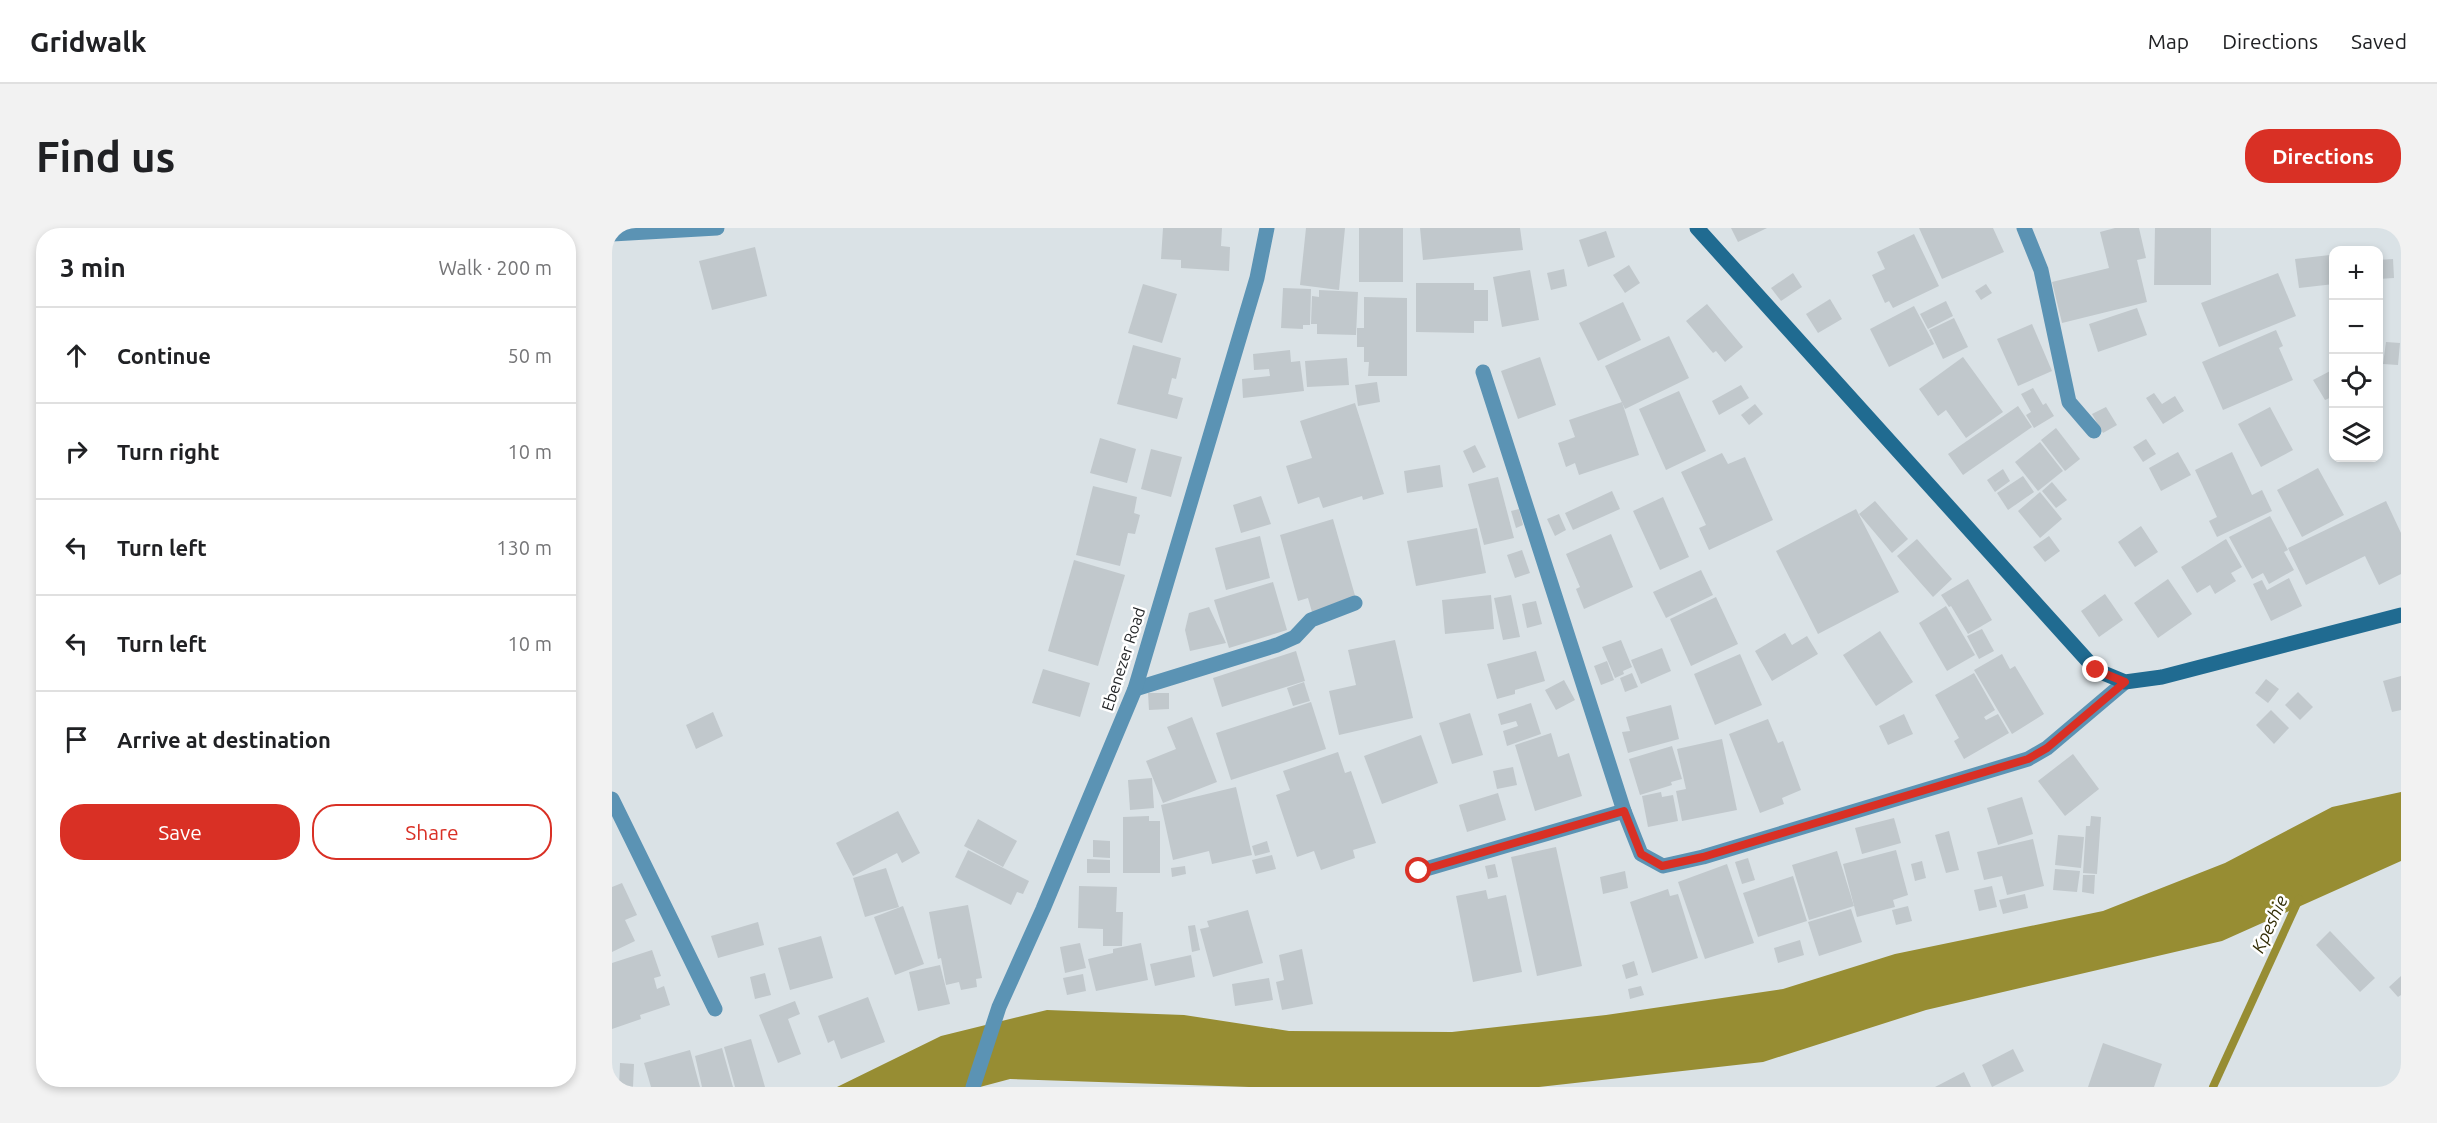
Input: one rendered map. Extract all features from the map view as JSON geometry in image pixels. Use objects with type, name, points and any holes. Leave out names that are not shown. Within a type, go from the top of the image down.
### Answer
[{"type":"street","points":[[612,234],[717,228]]},
{"type":"street","name":"Ebenezer Road","points":[[973,1087],[999,1007],[1044,909],[1135,689],[1257,278],[1267,228]]},
{"type":"street","points":[[1697,228],[2096,670],[2125,682],[2162,677],[2401,615]]},
{"type":"street","points":[[2024,228],[2042,270],[2069,402],[2094,431]]},
{"type":"street","points":[[1483,372],[1624,811],[1641,854],[1662,866],[1703,857],[2028,759],[2047,748],[2125,682]]},
{"type":"street","points":[[1135,689],[1283,643],[1294,637],[1311,620],[1355,603]]},
{"type":"street","points":[[612,799],[715,1009]]},
{"type":"street","points":[[1419,871],[1624,811]]},
{"type":"shaded area","points":[[2401,792],[2401,861],[2222,941],[1926,1010],[1763,1062],[1539,1087],[1249,1087],[1010,1079],[980,1087],[837,1087],[941,1036],[1047,1010],[1184,1015],[1289,1031],[1452,1032],[1606,1015],[1783,989],[1895,954],[2103,911],[2225,863],[2332,807]]},
{"type":"building","points":[[1163,228],[1222,228],[1221,246],[1230,247],[1229,271],[1181,268],[1181,260],[1161,259]]},
{"type":"building","points":[[1306,228],[1345,228],[1339,290],[1300,285]]},
{"type":"building","points":[[1359,228],[1403,228],[1403,282],[1359,282]]},
{"type":"building","points":[[1420,228],[1520,228],[1523,250],[1423,260]]},
{"type":"building","points":[[1731,228],[1767,228],[1738,242]]},
{"type":"building","points":[[1919,228],[1993,228],[2004,252],[1942,279]]},
{"type":"building","points":[[2115,228],[2139,228],[2146,258],[2137,260],[2147,302],[2062,323],[2052,282],[2109,268],[2100,232]]},
{"type":"building","points":[[2155,228],[2211,228],[2211,285],[2154,285]]},
{"type":"building","points":[[1606,231],[1615,257],[1588,267],[1579,240]]},
{"type":"building","points":[[1914,234],[1939,286],[1893,308],[1889,301],[1885,303],[1872,275],[1885,269],[1877,252]]},
{"type":"building","points":[[755,247],[767,296],[712,310],[699,261]]},
{"type":"building","points":[[2329,255],[2329,285],[2299,288],[2295,259]]},
{"type":"building","points":[[2393,259],[2394,278],[2383,279],[2383,260]]},
{"type":"building","points":[[1629,265],[1640,283],[1625,293],[1613,275]]},
{"type":"building","points":[[1564,269],[1567,286],[1551,290],[1547,273]]},
{"type":"building","points":[[1530,270],[1539,320],[1502,327],[1493,277]]},
{"type":"building","points":[[1793,273],[1802,287],[1781,301],[1771,288]]},
{"type":"building","points":[[2278,273],[2296,316],[2219,347],[2201,303]]},
{"type":"building","points":[[1416,283],[1474,283],[1474,290],[1488,290],[1488,321],[1474,321],[1474,333],[1416,332]]},
{"type":"building","points":[[1143,284],[1177,294],[1162,343],[1128,333]]},
{"type":"building","points":[[1986,284],[1992,293],[1981,300],[1975,291]]},
{"type":"building","points":[[1283,288],[1311,289],[1310,325],[1303,325],[1303,329],[1281,328]]},
{"type":"building","points":[[1319,290],[1358,292],[1356,335],[1317,334],[1317,324],[1311,324],[1312,296],[1319,297]]},
{"type":"building","points":[[1364,297],[1407,298],[1407,376],[1368,376],[1369,362],[1364,362],[1364,347],[1357,347],[1357,328],[1364,328]]},
{"type":"building","points":[[1830,299],[1842,319],[1818,333],[1806,314]]},
{"type":"building","points":[[1946,301],[1953,316],[1928,329],[1920,314]]},
{"type":"building","points":[[1623,302],[1641,340],[1598,361],[1579,323]]},
{"type":"building","points":[[1707,304],[1743,347],[1725,362],[1716,351],[1713,353],[1686,321]]},
{"type":"building","points":[[1914,306],[1934,344],[1889,367],[1870,329]]},
{"type":"building","points":[[2137,308],[2147,335],[2098,352],[2089,324]]},
{"type":"building","points":[[1954,318],[1968,347],[1943,359],[1929,330]]},
{"type":"building","points":[[2032,324],[2052,371],[2018,386],[1997,339]]},
{"type":"building","points":[[2276,330],[2283,346],[2279,348],[2293,380],[2223,410],[2202,362]]},
{"type":"building","points":[[1669,336],[1689,378],[1625,409],[1605,366]]},
{"type":"building","points":[[2386,342],[2400,343],[2398,365],[2383,364]]},
{"type":"building","points":[[1133,345],[1181,358],[1176,379],[1172,378],[1168,394],[1183,398],[1177,419],[1117,404]]},
{"type":"building","points":[[1290,350],[1291,362],[1300,361],[1304,391],[1243,398],[1242,379],[1270,376],[1269,369],[1254,370],[1253,354]]},
{"type":"building","points":[[1540,357],[1556,405],[1518,419],[1501,371]]},
{"type":"building","points":[[1963,357],[2003,412],[1966,438],[1946,410],[1938,416],[1919,389]]},
{"type":"building","points":[[1347,358],[1349,385],[1307,387],[1305,361]]},
{"type":"building","points":[[2329,372],[2329,398],[2325,400],[2313,380]]},
{"type":"building","points":[[1377,382],[1380,402],[1358,406],[1355,385]]},
{"type":"building","points":[[1741,385],[1749,398],[1719,415],[1712,401]]},
{"type":"building","points":[[2033,388],[2043,405],[2046,403],[2054,416],[2034,428],[2026,415],[2031,412],[2021,394]]},
{"type":"building","points":[[1679,391],[1706,451],[1666,470],[1639,409]]},
{"type":"building","points":[[2154,393],[2162,404],[2175,396],[2184,411],[2163,424],[2146,398]]},
{"type":"building","points":[[1622,402],[1639,455],[1579,475],[1575,463],[1566,467],[1558,443],[1575,437],[1569,420]]},
{"type":"building","points":[[1355,403],[1384,494],[1363,500],[1362,496],[1323,508],[1319,497],[1298,504],[1286,466],[1312,458],[1300,421]]},
{"type":"building","points":[[1755,404],[1763,414],[1749,425],[1741,415]]},
{"type":"building","points":[[2018,406],[2032,427],[1963,475],[1948,454]]},
{"type":"building","points":[[2106,407],[2117,425],[2103,433],[2092,414]]},
{"type":"building","points":[[2270,407],[2293,450],[2261,467],[2238,424]]},
{"type":"building","points":[[2056,428],[2080,459],[2065,471],[2041,440]]},
{"type":"building","points":[[1100,438],[1136,449],[1127,483],[1090,473]]},
{"type":"building","points":[[2146,439],[2156,454],[2143,462],[2133,447]]},
{"type":"building","points":[[2040,442],[2063,471],[2038,491],[2015,462]]},
{"type":"building","points":[[1475,445],[1486,467],[1473,473],[1463,451]]},
{"type":"building","points":[[1151,449],[1182,457],[1171,497],[1141,489]]},
{"type":"building","points":[[2178,452],[2191,475],[2161,491],[2149,468]]},
{"type":"building","points":[[2232,452],[2252,495],[2262,490],[2272,511],[2217,537],[2209,521],[2217,517],[2195,470]]},
{"type":"building","points":[[1722,453],[1728,464],[1745,457],[1773,520],[1709,550],[1699,528],[1706,525],[1681,472]]},
{"type":"building","points":[[1440,465],[1443,487],[1407,493],[1404,471]]},
{"type":"building","points":[[2318,468],[2344,515],[2302,537],[2277,490]]},
{"type":"building","points":[[2003,469],[2010,481],[1995,492],[1987,480]]},
{"type":"building","points":[[2023,476],[2034,492],[2008,510],[1997,493]]},
{"type":"building","points":[[1498,477],[1514,538],[1484,545],[1468,484]]},
{"type":"building","points":[[2052,482],[2067,500],[2056,508],[2042,491]]},
{"type":"building","points":[[1093,486],[1137,497],[1134,513],[1140,515],[1135,534],[1128,533],[1120,566],[1076,555]]},
{"type":"building","points":[[1612,491],[1620,509],[1573,530],[1565,513]]},
{"type":"building","points":[[2040,492],[2062,519],[2040,538],[2018,511]]},
{"type":"building","points":[[1261,496],[1271,524],[1241,533],[1233,505]]},
{"type":"building","points":[[1663,497],[1689,557],[1660,570],[1633,511]]},
{"type":"building","points":[[1875,501],[1908,539],[1892,553],[1859,514]]},
{"type":"building","points":[[2386,501],[2401,533],[2401,574],[2379,585],[2365,556],[2306,585],[2288,548]]},
{"type":"building","points":[[1519,509],[1523,525],[1516,528],[1511,511]]},
{"type":"building","points":[[1856,509],[1899,592],[1818,634],[1776,551]]},
{"type":"building","points":[[1559,514],[1566,530],[1555,536],[1547,519]]},
{"type":"building","points":[[2270,516],[2288,550],[2284,552],[2294,570],[2269,584],[2263,573],[2252,579],[2229,537]]},
{"type":"building","points":[[1333,519],[1356,599],[1312,612],[1308,598],[1298,601],[1280,535]]},
{"type":"building","points":[[2141,526],[2158,552],[2135,567],[2118,542]]},
{"type":"building","points":[[1477,528],[1486,573],[1416,586],[1407,541]]},
{"type":"building","points":[[1611,534],[1633,587],[1584,609],[1576,589],[1580,587],[1566,554]]},
{"type":"building","points":[[1260,536],[1270,578],[1226,590],[1215,548]]},
{"type":"building","points":[[2049,536],[2060,551],[2045,562],[2033,547]]},
{"type":"building","points":[[1917,539],[1952,579],[1933,597],[1897,556]]},
{"type":"building","points":[[2226,539],[2242,567],[2231,573],[2236,581],[2215,594],[2210,585],[2197,593],[2181,567]]},
{"type":"building","points":[[1522,550],[1530,573],[1515,578],[1507,555]]},
{"type":"building","points":[[1074,560],[1125,575],[1098,666],[1048,651]]},
{"type":"building","points":[[1701,570],[1713,595],[1666,618],[1653,592]]},
{"type":"building","points":[[2289,578],[2302,606],[2271,621],[2253,584],[2262,580],[2267,590]]},
{"type":"building","points":[[1968,579],[1992,620],[1968,634],[1951,606],[1949,607],[1941,595]]},
{"type":"building","points":[[2168,579],[2192,614],[2158,638],[2134,603]]},
{"type":"building","points":[[1273,582],[1287,630],[1229,648],[1214,600]]},
{"type":"building","points":[[2105,594],[2123,620],[2099,637],[2081,611]]},
{"type":"building","points":[[1491,595],[1494,629],[1445,634],[1442,600]]},
{"type":"building","points":[[1511,595],[1520,637],[1503,640],[1494,598]]},
{"type":"building","points":[[1716,597],[1738,644],[1691,666],[1670,619]]},
{"type":"building","points":[[1536,601],[1542,624],[1527,628],[1522,604]]},
{"type":"building","points":[[1946,606],[1975,655],[1947,671],[1919,623]]},
{"type":"building","points":[[1209,607],[1226,643],[1190,651],[1185,630],[1189,613]]},
{"type":"building","points":[[1982,629],[1994,651],[1979,659],[1967,636]]},
{"type":"building","points":[[1880,631],[1913,682],[1876,706],[1843,655]]},
{"type":"building","points":[[1785,633],[1792,645],[1807,636],[1818,654],[1772,681],[1755,651]]},
{"type":"building","points":[[1395,640],[1413,718],[1339,735],[1329,691],[1356,685],[1348,650]]},
{"type":"building","points":[[1621,640],[1632,667],[1615,678],[1602,647]]},
{"type":"building","points":[[1662,648],[1671,671],[1641,684],[1631,660]]},
{"type":"building","points":[[1296,651],[1305,681],[1222,707],[1213,678]]},
{"type":"building","points":[[1536,651],[1545,681],[1515,690],[1515,694],[1497,699],[1487,664]]},
{"type":"building","points":[[1740,654],[1762,705],[1715,725],[1694,674]]},
{"type":"building","points":[[2002,654],[2010,669],[2015,666],[2044,714],[2012,734],[1974,670]]},
{"type":"building","points":[[1607,661],[1614,680],[1601,685],[1594,666]]},
{"type":"building","points":[[1043,669],[1090,683],[1080,717],[1032,703]]},
{"type":"building","points":[[1632,673],[1638,687],[1625,692],[1620,678]]},
{"type":"building","points":[[1974,673],[1995,710],[1984,717],[1986,720],[1998,714],[2009,733],[1964,759],[1954,741],[1959,738],[1935,695]]},
{"type":"building","points":[[2401,676],[2401,710],[2392,712],[2383,681]]},
{"type":"building","points":[[2266,679],[2279,689],[2268,703],[2255,693]]},
{"type":"building","points":[[1564,680],[1575,700],[1556,710],[1545,690]]},
{"type":"building","points":[[1304,682],[1310,701],[1293,706],[1287,688]]},
{"type":"building","points":[[2298,692],[2313,707],[2300,720],[2285,705]]},
{"type":"building","points":[[1148,693],[1169,693],[1169,709],[1149,710]]},
{"type":"building","points":[[1311,702],[1326,749],[1231,780],[1216,733]]},
{"type":"building","points":[[1531,703],[1541,734],[1507,746],[1503,731],[1518,726],[1516,721],[1501,725],[1498,714]]},
{"type":"building","points":[[1671,705],[1679,739],[1628,753],[1622,732],[1630,731],[1626,717]]},
{"type":"building","points":[[2271,710],[2289,728],[2274,744],[2256,725]]},
{"type":"building","points":[[713,712],[723,736],[696,749],[686,725]]},
{"type":"building","points":[[1470,713],[1483,755],[1452,764],[1439,723]]},
{"type":"building","points":[[1904,714],[1913,734],[1888,745],[1879,726]]},
{"type":"building","points":[[1192,717],[1217,782],[1163,803],[1146,761],[1176,749],[1167,727]]},
{"type":"building","points":[[1768,719],[1778,743],[1783,741],[1801,790],[1782,798],[1784,804],[1760,813],[1729,734]]},
{"type":"building","points":[[1551,733],[1558,757],[1569,753],[1582,796],[1535,811],[1515,745]]},
{"type":"building","points":[[1421,735],[1438,783],[1382,804],[1364,756]]},
{"type":"building","points":[[1722,739],[1737,810],[1682,821],[1676,791],[1686,789],[1677,749]]},
{"type":"building","points":[[1672,746],[1682,779],[1671,782],[1672,785],[1640,795],[1629,759]]},
{"type":"building","points":[[1338,752],[1345,773],[1351,771],[1376,843],[1353,850],[1355,858],[1321,870],[1314,851],[1297,857],[1276,795],[1290,790],[1283,771]]},
{"type":"building","points":[[2073,754],[2099,789],[2065,816],[2038,781]]},
{"type":"building","points":[[1513,767],[1517,785],[1497,789],[1493,771]]},
{"type":"building","points":[[1152,778],[1154,808],[1130,810],[1128,780]]},
{"type":"building","points":[[1236,787],[1252,855],[1212,864],[1209,851],[1173,860],[1161,805]]},
{"type":"building","points":[[1661,792],[1662,797],[1673,795],[1678,821],[1648,827],[1642,796]]},
{"type":"building","points":[[1498,793],[1506,820],[1467,832],[1459,805]]},
{"type":"building","points":[[2022,797],[2033,834],[1998,845],[1987,808]]},
{"type":"building","points":[[898,811],[920,853],[902,863],[897,853],[853,876],[836,843]]},
{"type":"building","points":[[1149,816],[1149,821],[1160,821],[1160,873],[1123,873],[1123,817]]},
{"type":"building","points":[[2091,816],[2101,817],[2097,874],[2083,873],[2086,826],[2090,826]]},
{"type":"building","points":[[1894,818],[1901,843],[1862,854],[1855,828]]},
{"type":"building","points":[[978,819],[1017,841],[1003,867],[964,846]]},
{"type":"building","points":[[1949,831],[1959,870],[1946,873],[1935,835]]},
{"type":"building","points":[[2058,835],[2084,837],[2081,868],[2055,865]]},
{"type":"building","points":[[2033,839],[2044,886],[2007,895],[2002,876],[1984,880],[1977,852]]},
{"type":"building","points":[[1093,840],[1110,841],[1110,858],[1093,857]]},
{"type":"building","points":[[1267,841],[1270,852],[1255,856],[1252,846]]},
{"type":"building","points":[[1556,847],[1582,966],[1537,976],[1511,857]]},
{"type":"building","points":[[968,850],[1029,881],[1023,894],[1017,892],[1011,905],[955,877]]},
{"type":"building","points":[[1896,850],[1908,895],[1893,900],[1895,907],[1857,917],[1843,864]]},
{"type":"building","points":[[1837,851],[1854,906],[1809,920],[1792,865]]},
{"type":"building","points":[[1272,855],[1276,869],[1256,874],[1252,860]]},
{"type":"building","points":[[1748,858],[1755,880],[1742,884],[1735,862]]},
{"type":"building","points":[[1087,859],[1110,860],[1110,873],[1087,873]]},
{"type":"building","points":[[1922,861],[1926,878],[1915,881],[1911,864]]},
{"type":"building","points":[[1495,864],[1498,877],[1488,879],[1485,866]]},
{"type":"building","points":[[1727,864],[1754,943],[1705,959],[1678,882]]},
{"type":"building","points":[[1185,866],[1186,874],[1172,877],[1171,868]]},
{"type":"building","points":[[886,868],[899,907],[865,917],[853,878]]},
{"type":"building","points":[[2055,869],[2080,871],[2077,892],[2053,890]]},
{"type":"building","points":[[1625,871],[1628,888],[1603,894],[1600,877]]},
{"type":"building","points":[[2083,875],[2095,875],[2094,894],[2082,892]]},
{"type":"building","points":[[1793,876],[1807,921],[1758,937],[1743,893]]},
{"type":"building","points":[[622,883],[637,915],[625,920],[635,941],[612,952],[612,887]]},
{"type":"building","points":[[1079,886],[1117,887],[1116,912],[1123,912],[1122,946],[1103,946],[1103,929],[1078,928]]},
{"type":"building","points":[[1992,886],[1997,907],[1979,911],[1974,890]]},
{"type":"building","points":[[1668,889],[1670,896],[1678,894],[1698,958],[1652,973],[1630,902]]},
{"type":"building","points":[[1486,890],[1488,899],[1506,895],[1522,972],[1473,982],[1456,896]]},
{"type":"building","points":[[2025,894],[2028,908],[2003,914],[1999,900]]},
{"type":"building","points":[[968,905],[982,978],[976,979],[977,987],[961,990],[959,982],[946,985],[941,958],[938,959],[929,912]]},
{"type":"building","points":[[903,906],[924,964],[895,975],[874,917]]},
{"type":"building","points":[[1908,906],[1912,921],[1896,925],[1892,910]]},
{"type":"building","points":[[1851,909],[1862,942],[1819,956],[1808,922]]},
{"type":"building","points":[[1248,910],[1263,963],[1213,977],[1200,929],[1209,927],[1207,921]]},
{"type":"building","points":[[758,922],[764,945],[718,958],[711,936]]},
{"type":"building","points":[[1195,925],[1200,950],[1192,952],[1188,926]]},
{"type":"building","points":[[2330,931],[2375,978],[2360,992],[2316,945]]},
{"type":"building","points":[[821,936],[833,978],[790,990],[778,948]]},
{"type":"building","points":[[1800,940],[1804,955],[1778,963],[1774,948]]},
{"type":"building","points":[[1080,943],[1086,968],[1065,973],[1060,947]]},
{"type":"building","points":[[1141,943],[1148,980],[1096,991],[1088,959],[1113,953],[1113,949]]},
{"type":"building","points":[[1302,949],[1313,1004],[1282,1010],[1276,982],[1284,980],[1279,955]]},
{"type":"building","points":[[652,950],[661,976],[654,978],[657,989],[664,986],[670,1005],[640,1015],[641,1019],[612,1029],[612,963]]},
{"type":"building","points":[[1191,955],[1195,977],[1155,986],[1150,964]]},
{"type":"building","points":[[1634,961],[1638,975],[1626,979],[1622,965]]},
{"type":"building","points":[[940,965],[950,1004],[918,1011],[909,972]]},
{"type":"building","points":[[765,973],[771,995],[755,999],[750,977]]},
{"type":"building","points":[[1083,974],[1086,991],[1067,995],[1063,978]]},
{"type":"building","points":[[2401,976],[2401,995],[2398,997],[2389,987]]},
{"type":"building","points":[[1269,978],[1273,1000],[1235,1006],[1232,984]]},
{"type":"building","points":[[1641,986],[1644,995],[1630,999],[1628,989]]},
{"type":"building","points":[[868,997],[885,1042],[841,1059],[834,1040],[828,1043],[818,1016]]},
{"type":"building","points":[[795,1001],[800,1014],[788,1019],[801,1054],[778,1063],[759,1015]]},
{"type":"building","points":[[751,1039],[765,1087],[735,1087],[724,1047]]},
{"type":"building","points":[[2103,1043],[2162,1064],[2154,1087],[2088,1087]]},
{"type":"building","points":[[722,1048],[733,1087],[702,1087],[695,1056]]},
{"type":"building","points":[[2013,1049],[2024,1071],[1992,1087],[1982,1065]]},
{"type":"building","points":[[690,1050],[700,1087],[651,1087],[644,1063]]},
{"type":"building","points":[[620,1063],[634,1064],[633,1087],[619,1087]]},
{"type":"building","points":[[1964,1072],[1971,1087],[1935,1087]]},
{"type":"waterway","name":"Kpeshie","points":[[2213,1087],[2299,899]]},
{"type":"route","points":[[1419,871],[1624,811],[1641,854],[1662,866],[1703,857],[2028,759],[2047,748],[2125,682],[2096,670]]}]
